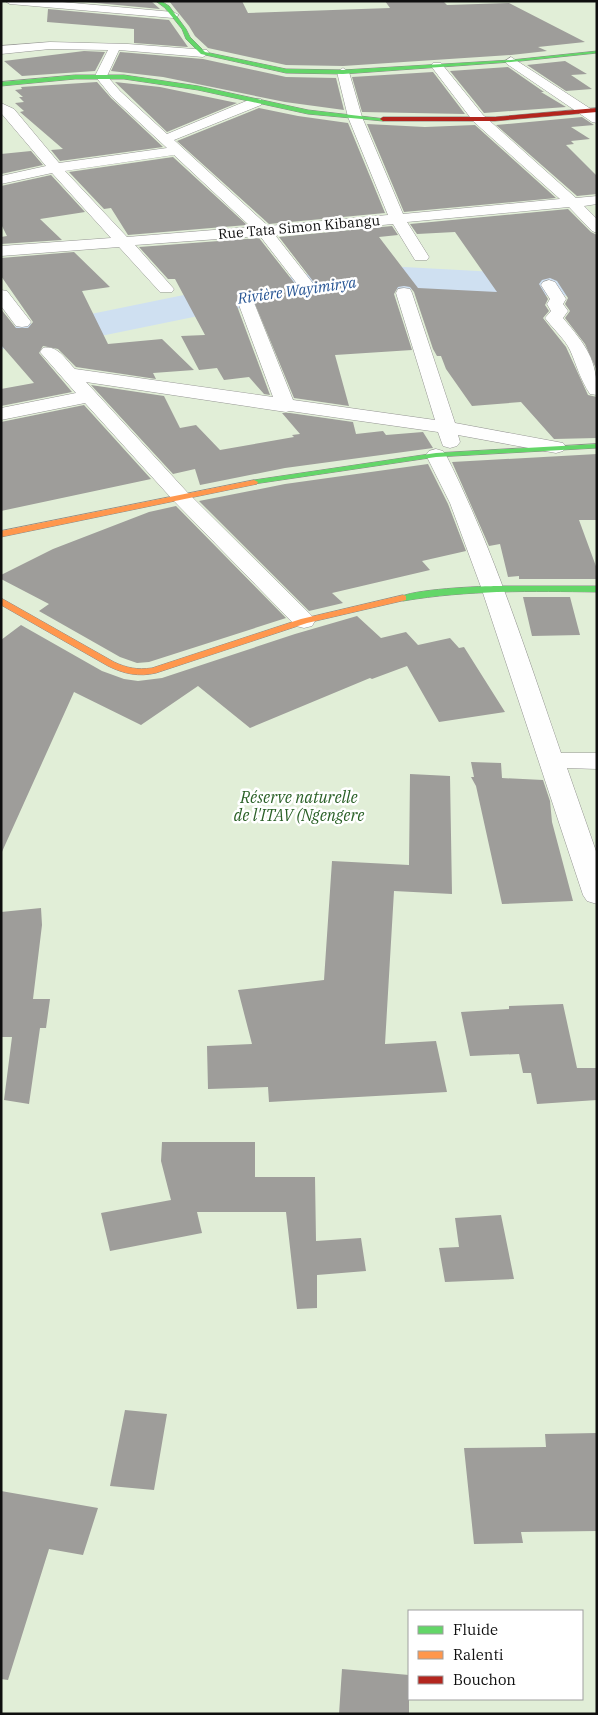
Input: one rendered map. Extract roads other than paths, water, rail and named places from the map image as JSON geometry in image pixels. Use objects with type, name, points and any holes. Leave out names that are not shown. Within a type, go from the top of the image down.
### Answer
[{"type":"street","points":[[10,1],[173,15]]},
{"type":"street","points":[[158,1],[167,7],[184,28],[188,38],[203,53]]},
{"type":"street","points":[[1,50],[26,47],[115,47],[203,53],[286,71],[343,72],[511,61],[597,52]]},
{"type":"street","points":[[101,76],[115,47]]},
{"type":"street","points":[[511,61],[591,110],[597,119]]},
{"type":"street","points":[[437,66],[478,118],[573,203],[597,228]]},
{"type":"street","points":[[343,72],[356,117],[397,218],[421,257]]},
{"type":"street","points":[[101,76],[116,94],[166,139],[176,152],[264,231],[307,286]]},
{"type":"street","points":[[1,84],[57,78],[101,76],[197,88],[285,109],[356,117],[415,120],[478,118],[591,110]]},
{"type":"street","points":[[166,139],[256,102]]},
{"type":"street","points":[[1,107],[9,112],[55,168],[166,289]]},
{"type":"street","points":[[1,180],[55,168],[176,152]]},
{"type":"street","name":"Rue Tata Simon Kibangu","points":[[1,251],[264,231],[597,200]]},
{"type":"street","points":[[549,285],[555,292],[558,300],[555,304],[560,311],[554,318],[578,348],[585,369],[597,390]]},
{"type":"street","points":[[404,293],[446,427],[444,454],[492,587],[597,895]]},
{"type":"street","points":[[1,295],[22,322]]},
{"type":"street","points":[[247,305],[286,406]]},
{"type":"street","points":[[49,352],[180,496],[304,621]]},
{"type":"street","points":[[70,374],[286,406],[446,427],[556,447]]},
{"type":"street","points":[[1,414],[90,396]]},
{"type":"street","points":[[1,534],[284,476],[444,454],[597,446]]},
{"type":"street","points":[[1,601],[111,664],[127,672],[139,674],[191,659],[304,621],[395,600],[492,587],[597,589]]},
{"type":"street","points":[[552,760],[597,761]]},
{"type":"waterway","name":"Rivière Wayimirya","points":[[12,339],[91,326],[218,300],[323,283],[404,278],[514,284],[597,285]]},
{"type":"park label","name":"Réserve naturelle de l'ITAV (Ngengere","points":[[299,806]]}]
